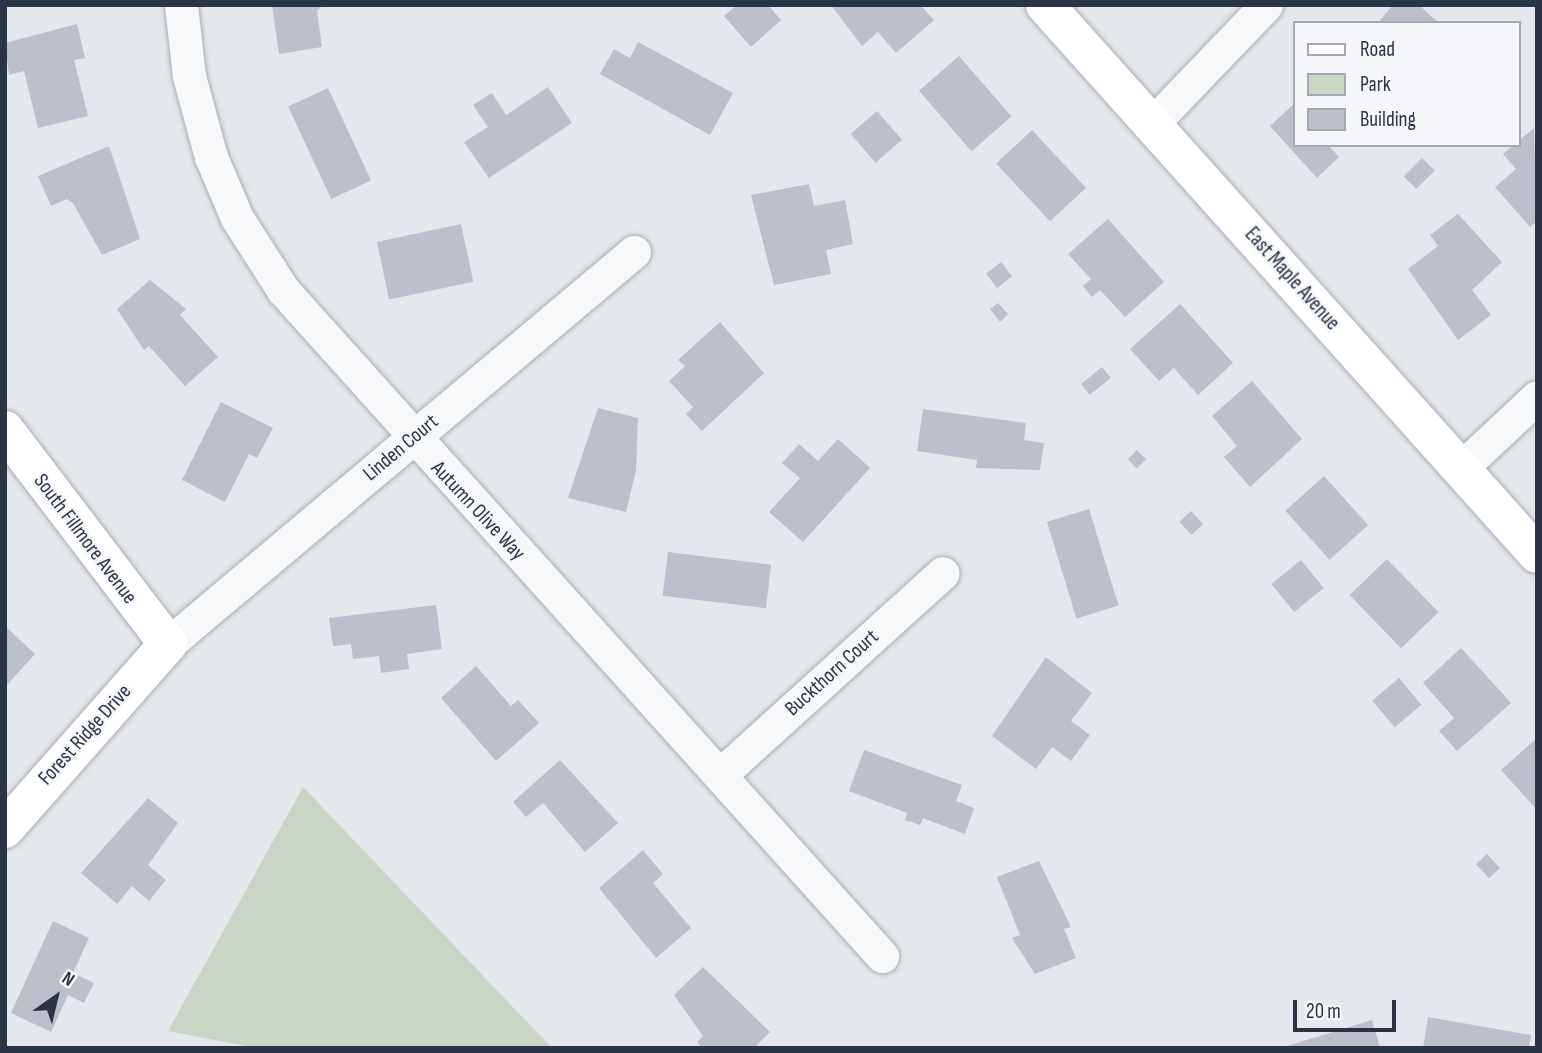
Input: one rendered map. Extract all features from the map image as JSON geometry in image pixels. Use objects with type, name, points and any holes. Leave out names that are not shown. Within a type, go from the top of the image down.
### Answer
[{"type":"main road","name":"East Maple Avenue","points":[[1045,5],[1537,554]]},
{"type":"main road","name":"South Fillmore Avenue","points":[[5,430],[168,644]]},
{"type":"main road","name":"Forest Ridge Drive","points":[[5,829],[168,644]]},
{"type":"street","name":"Autumn Olive Way","points":[[181,5],[195,99],[237,218],[282,290],[412,439],[721,774],[883,956]]},
{"type":"street","points":[[1153,123],[1266,5]]},
{"type":"street","name":"Linden Court","points":[[168,644],[634,251]]},
{"type":"street","points":[[1460,469],[1537,397]]},
{"type":"street","name":"Buckthorn Court","points":[[721,774],[943,573]]},
{"type":"green space","points":[[303,787],[552,1048],[256,1048],[168,1031]]},
{"type":"building","points":[[272,5],[323,5],[317,11],[322,47],[279,54]]},
{"type":"building","points":[[737,5],[768,5],[781,20],[751,47],[724,16]]},
{"type":"building","points":[[831,5],[920,5],[934,20],[896,53],[878,32],[862,46]]},
{"type":"building","points":[[1393,5],[1419,5],[1437,21],[1380,21]]},
{"type":"building","points":[[77,24],[85,58],[74,60],[88,116],[38,128],[24,71],[9,75],[5,43]]},
{"type":"building","points":[[638,42],[733,93],[710,135],[600,74],[614,49],[630,58]]},
{"type":"building","points":[[959,56],[1011,116],[971,151],[919,91]]},
{"type":"building","points":[[548,87],[572,123],[489,178],[464,142],[488,127],[473,105],[492,93],[506,115]]},
{"type":"building","points":[[328,88],[371,180],[331,199],[288,107]]},
{"type":"building","points":[[1294,104],[1294,147],[1330,147],[1339,157],[1317,178],[1270,126]]},
{"type":"building","points":[[877,111],[902,140],[876,163],[851,134]]},
{"type":"building","points":[[1534,128],[1537,221],[1530,227],[1495,187],[1516,169],[1503,154],[1511,147],[1521,147],[1521,139]]},
{"type":"building","points":[[1032,130],[1086,188],[1050,221],[996,163]]},
{"type":"building","points":[[109,146],[140,239],[102,255],[73,203],[67,199],[51,206],[38,176]]},
{"type":"building","points":[[1422,158],[1435,171],[1416,189],[1404,176]]},
{"type":"building","points":[[809,184],[814,206],[845,200],[853,244],[826,250],[831,274],[774,285],[751,195]]},
{"type":"building","points":[[1458,214],[1502,262],[1472,290],[1491,315],[1458,340],[1408,269],[1438,246],[1430,235]]},
{"type":"building","points":[[1108,219],[1164,282],[1125,317],[1100,290],[1092,297],[1083,286],[1091,279],[1068,254]]},
{"type":"building","points":[[461,224],[473,282],[389,300],[377,242]]},
{"type":"building","points":[[1001,262],[1012,276],[997,288],[986,274]]},
{"type":"building","points":[[150,280],[186,309],[180,315],[218,357],[185,386],[149,346],[144,350],[117,309]]},
{"type":"building","points":[[998,303],[1008,314],[1000,322],[990,309]]},
{"type":"building","points":[[1180,304],[1233,363],[1198,395],[1174,368],[1159,381],[1130,349]]},
{"type":"building","points":[[720,322],[764,373],[702,431],[686,414],[693,407],[669,381],[685,366],[678,360]]},
{"type":"building","points":[[1102,367],[1111,378],[1090,395],[1081,384]]},
{"type":"building","points":[[1252,381],[1302,439],[1250,487],[1224,457],[1237,446],[1212,416]]},
{"type":"building","points":[[221,402],[273,428],[257,458],[249,454],[225,502],[182,480]]},
{"type":"building","points":[[598,408],[638,418],[636,470],[626,512],[568,498]]},
{"type":"building","points":[[923,409],[1026,423],[1024,440],[1044,443],[1040,470],[976,468],[977,460],[917,451]]},
{"type":"building","points":[[838,439],[870,468],[803,542],[769,512],[800,478],[782,463],[799,444],[818,461]]},
{"type":"building","points":[[1137,450],[1146,459],[1137,468],[1128,459]]},
{"type":"building","points":[[1324,476],[1368,525],[1330,560],[1285,511]]},
{"type":"building","points":[[1089,509],[1119,606],[1076,618],[1047,522]]},
{"type":"building","points":[[1191,511],[1203,524],[1192,535],[1179,522]]},
{"type":"building","points":[[668,552],[771,565],[766,608],[663,596]]},
{"type":"building","points":[[1387,559],[1438,612],[1401,648],[1350,595]]},
{"type":"building","points":[[1301,560],[1324,588],[1294,612],[1271,584]]},
{"type":"building","points":[[436,605],[442,649],[407,654],[409,669],[381,673],[379,656],[353,659],[351,644],[333,646],[329,618]]},
{"type":"building","points":[[5,626],[35,654],[5,687]]},
{"type":"building","points":[[1461,648],[1511,703],[1457,751],[1439,731],[1454,718],[1423,683]]},
{"type":"building","points":[[1046,657],[1092,693],[1071,721],[1090,735],[1071,761],[1052,747],[1036,769],[992,736]]},
{"type":"building","points":[[476,666],[511,706],[518,700],[539,723],[496,761],[441,698]]},
{"type":"building","points":[[1399,678],[1421,705],[1395,727],[1372,700]]},
{"type":"building","points":[[1537,738],[1537,810],[1501,770]]},
{"type":"building","points":[[864,750],[962,785],[956,801],[974,808],[965,834],[923,818],[920,825],[905,820],[907,813],[849,791]]},
{"type":"building","points":[[560,760],[618,823],[585,852],[543,803],[526,817],[513,802]]},
{"type":"building","points":[[148,798],[178,823],[148,865],[166,880],[149,901],[132,886],[117,904],[81,873]]},
{"type":"building","points":[[643,850],[663,874],[653,883],[691,928],[656,958],[599,888]]},
{"type":"building","points":[[1487,854],[1500,868],[1489,878],[1476,864]]},
{"type":"building","points":[[1039,861],[1071,927],[1064,929],[1076,958],[1035,974],[1012,938],[1020,935],[997,877]]},
{"type":"building","points":[[53,921],[89,938],[73,973],[94,983],[84,1003],[68,995],[51,1032],[11,1013]]},
{"type":"building","points":[[703,967],[770,1032],[754,1048],[702,1048],[697,1042],[703,1036],[674,995]]},
{"type":"building","points":[[1428,1017],[1531,1035],[1529,1048],[1423,1048]]},
{"type":"building","points":[[1372,1020],[1380,1048],[1284,1048],[1284,1047]]}]
